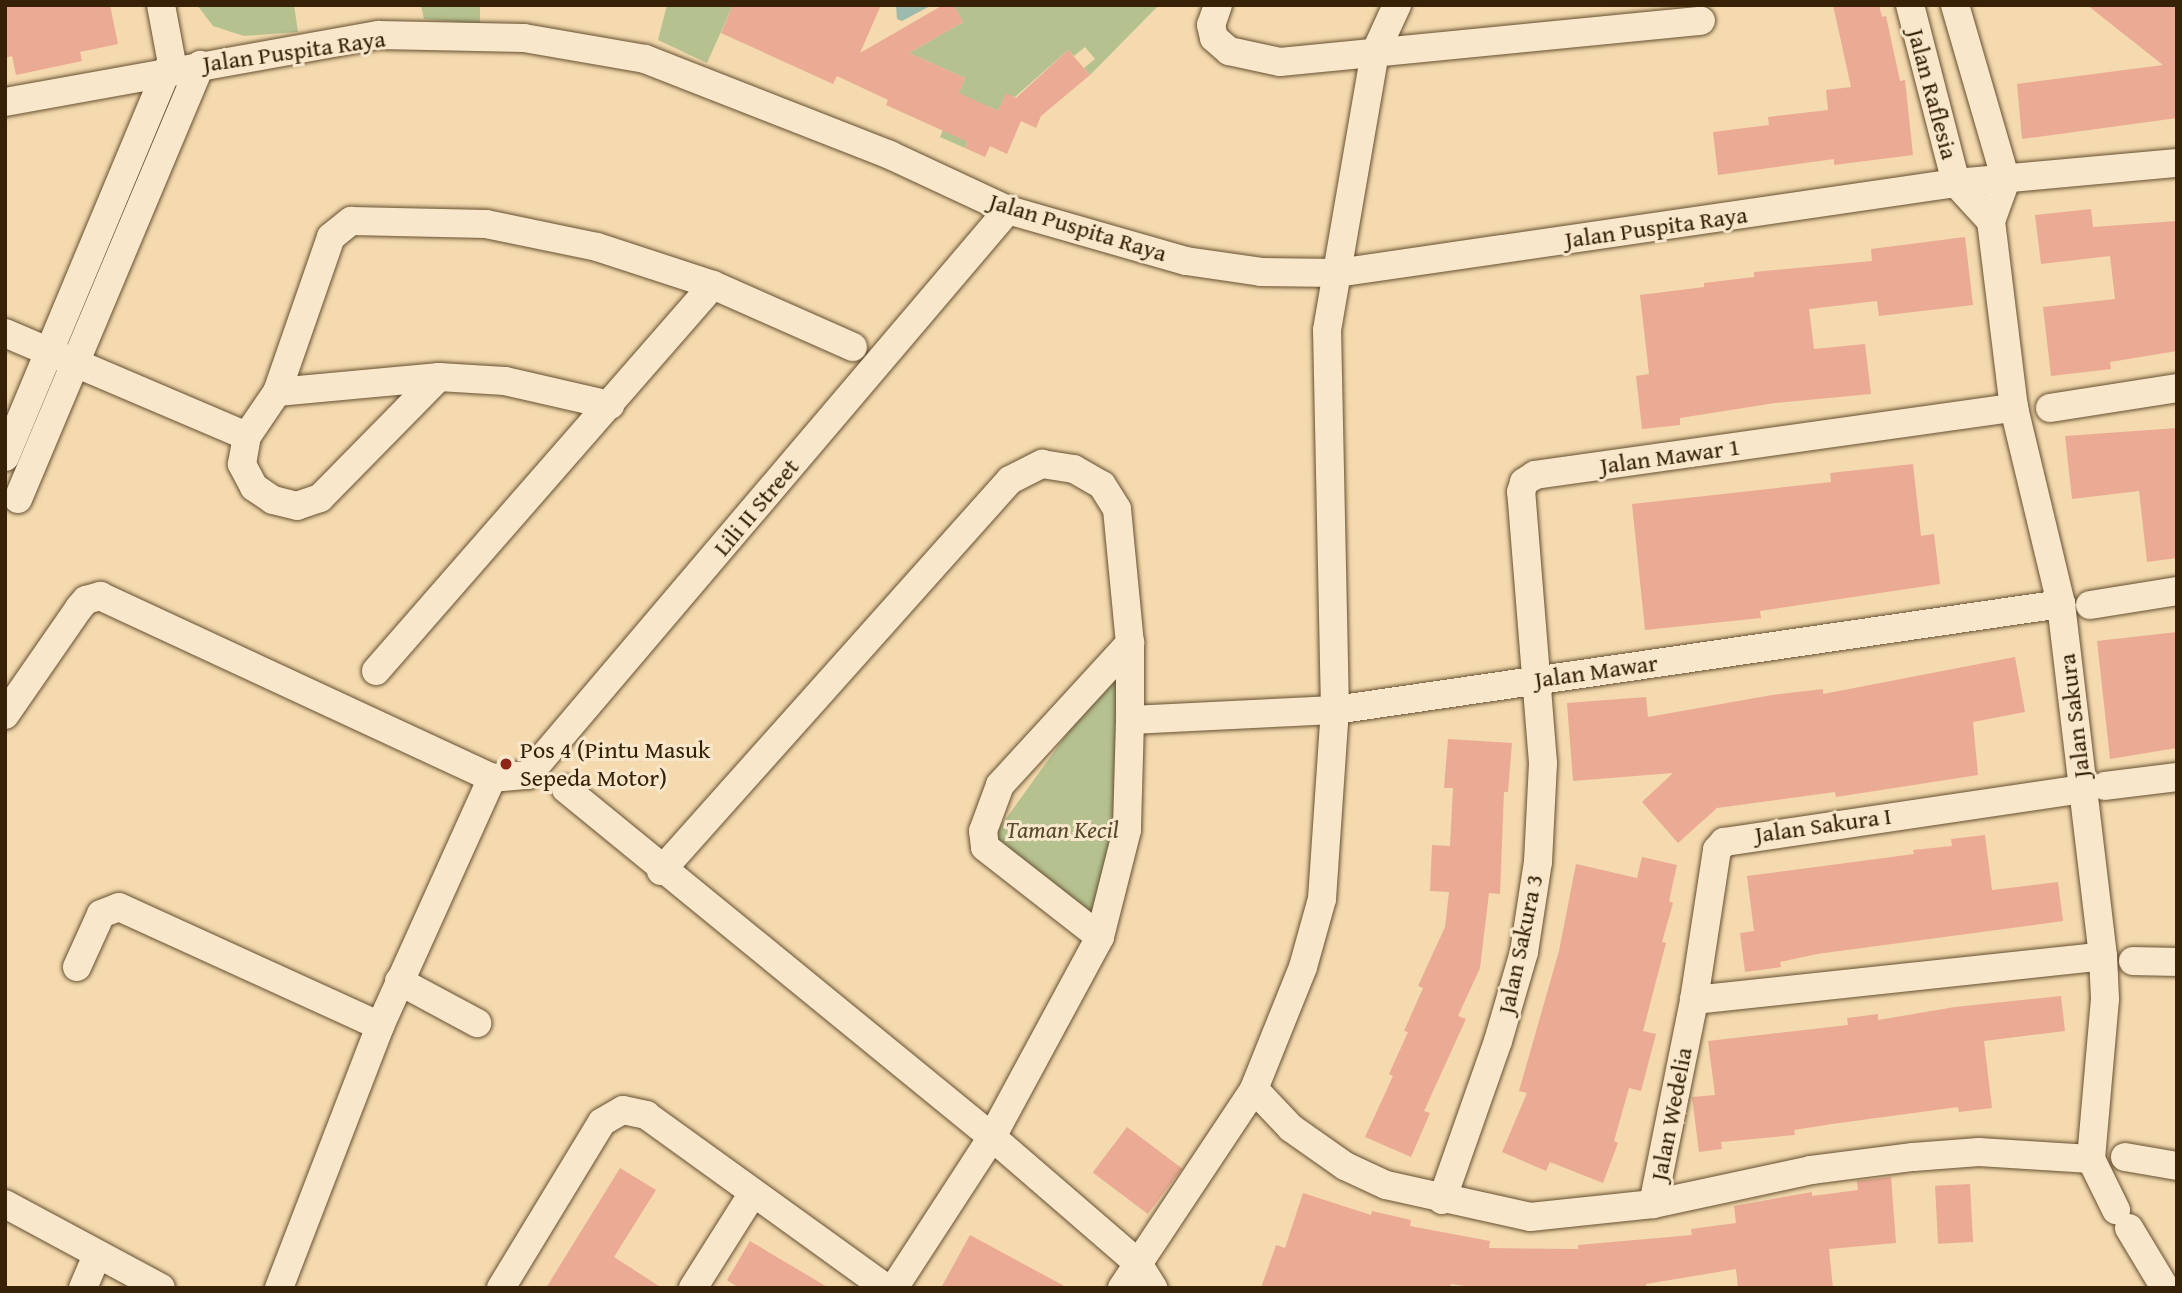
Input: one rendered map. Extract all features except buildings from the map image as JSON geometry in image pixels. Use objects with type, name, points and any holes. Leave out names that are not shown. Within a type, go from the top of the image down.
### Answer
[{"type":"street","points":[[5,457],[50,350],[183,68],[161,5]]},
{"type":"street","points":[[18,499],[76,361],[183,68],[180,5]]},
{"type":"street","points":[[1218,5],[1211,25],[1214,38],[1228,51],[1254,59],[1280,62],[1701,21]]},
{"type":"street","points":[[1122,1288],[1254,1089],[1303,967],[1322,899],[1335,710],[1327,330],[1376,53],[1397,5]]},
{"type":"street","name":"Jalan Raflesia","points":[[1910,5],[1956,183]]},
{"type":"street","name":"Jalan Raflesia","points":[[1955,5],[2006,180]]},
{"type":"street","name":"Jalan Puspita Raya","points":[[5,102],[183,68],[379,36],[524,38],[645,58],[890,155],[1008,210],[1186,261],[1261,272],[1337,273],[1956,183],[2177,163]]},
{"type":"street","name":"Jalan Sakura","points":[[2006,180],[1991,221],[2014,408],[2061,604],[2094,787],[2105,999],[2091,1159]]},
{"type":"street","points":[[1956,183],[1991,221]]},
{"type":"street","name":"Lili II Street","points":[[492,778],[517,779],[540,765],[1008,210]]},
{"type":"street","points":[[439,377],[320,498],[297,506],[273,500],[254,487],[242,464],[247,436],[277,392],[331,237],[341,225],[351,221],[486,224],[597,247],[713,285],[853,347]]},
{"type":"street","points":[[376,671],[713,285]]},
{"type":"street","points":[[5,333],[247,436]]},
{"type":"street","points":[[277,392],[439,377],[505,381],[610,405]]},
{"type":"street","points":[[2050,408],[2177,388]]},
{"type":"street","name":"Jalan Mawar 1","points":[[1538,679],[1521,492],[1529,478],[2014,408]]},
{"type":"street","points":[[661,871],[1010,480],[1042,464],[1074,470],[1102,485],[1117,509],[1130,643],[1130,720],[1127,830],[1100,937],[992,1137],[894,1288]]},
{"type":"street","points":[[2090,605],[2177,591]]},
{"type":"street","points":[[5,715],[79,608],[86,600],[100,596],[492,778],[380,1026],[279,1288]]},
{"type":"street","name":"Jalan Mawar","points":[[1130,720],[1335,710],[2061,604]]},
{"type":"street","points":[[1100,937],[985,847],[983,831],[1000,785],[1130,643]]},
{"type":"street","name":"Jalan Sakura 3","points":[[1442,1200],[1498,1041],[1524,951],[1539,837],[1543,763],[1538,679]]},
{"type":"street","name":"Jalan Sakura I","points":[[1694,1000],[1717,850],[1724,842],[2177,777]]},
{"type":"street","points":[[566,789],[661,871],[992,1137],[1137,1262],[1153,1288]]},
{"type":"street","points":[[77,967],[101,914],[119,907],[380,1026]]},
{"type":"street","points":[[1694,1000],[2103,956]]},
{"type":"street","points":[[2133,961],[2177,962]]},
{"type":"street","points":[[400,981],[477,1023]]},
{"type":"street","name":"Jalan Wedelia","points":[[1254,1089],[1291,1128],[1345,1167],[1386,1185],[1442,1200],[1530,1217],[1653,1204],[1694,1000]]},
{"type":"street","points":[[500,1288],[602,1122],[623,1110],[646,1115],[886,1288]]},
{"type":"street","points":[[1653,1204],[1811,1170],[1913,1157],[1979,1152],[2091,1159],[2165,1288]]},
{"type":"street","points":[[2125,1157],[2177,1166]]},
{"type":"street","points":[[693,1288],[753,1193]]},
{"type":"street","points":[[5,1204],[160,1288]]},
{"type":"street","points":[[83,1288],[97,1255]]},
{"type":"green space","points":[[197,5],[294,5],[298,32],[244,36],[213,26]]},
{"type":"green space","points":[[421,5],[480,5],[480,24],[424,19]]},
{"type":"green space","points":[[667,5],[733,5],[707,63],[658,40]]},
{"type":"green space","points":[[953,5],[1159,5],[1090,75],[1084,68],[1095,59],[1085,47],[1074,56],[1068,50],[1015,97],[1006,94],[998,111],[985,105],[965,148],[940,137],[965,78],[909,53],[963,22]]},
{"type":"green space","name":"Taman Kecil","points":[[1117,664],[1114,840],[1093,920],[990,841]]},
{"type":"shaded area","points":[[896,5],[932,5],[902,21],[897,19]]},
{"type":"place","name":"Pos 4 (Pintu Masuk Sepeda Motor)","points":[[506,764]]}]
